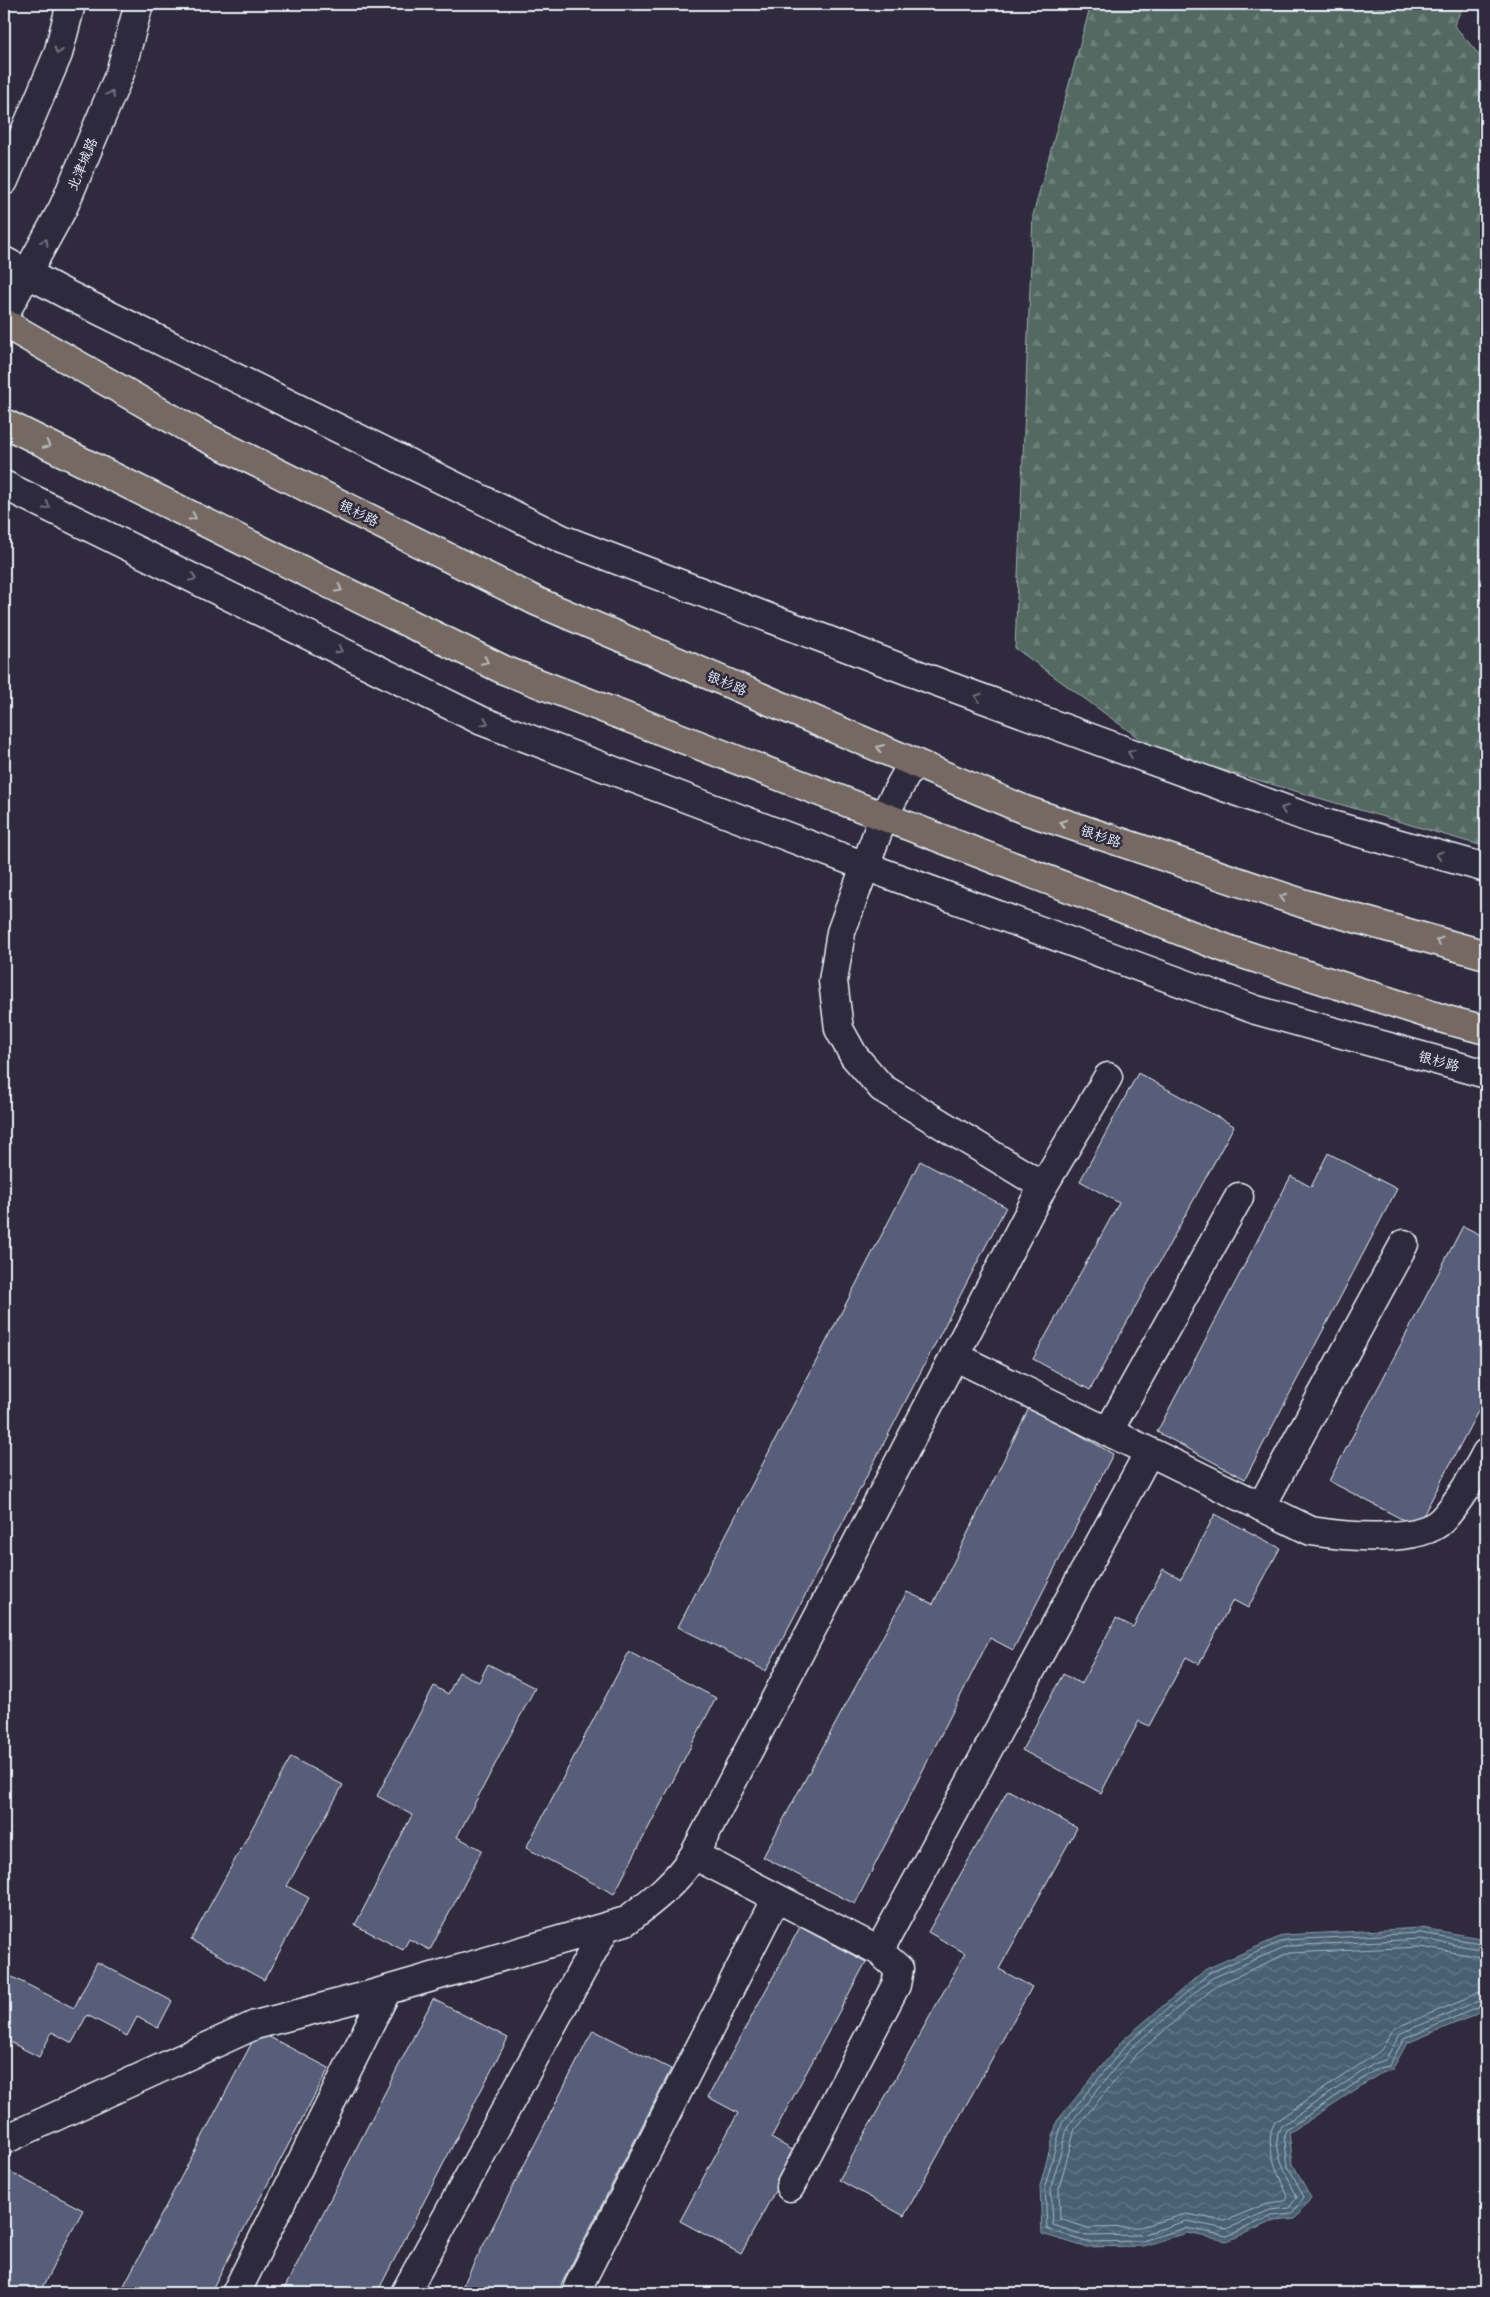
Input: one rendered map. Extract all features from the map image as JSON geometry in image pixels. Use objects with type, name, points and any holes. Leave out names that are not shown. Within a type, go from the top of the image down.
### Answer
[{"type":"main road","name":"银杉路","points":[[4,323],[195,432],[538,602],[1025,810],[1305,904],[1486,955]]},
{"type":"main road","points":[[4,424],[504,670],[1230,950],[1447,1020],[1486,1030]]},
{"type":"street","points":[[4,181],[58,54],[71,4]]},
{"type":"street","name":"北津城路","points":[[4,315],[15,267],[63,208],[120,73],[139,4]]},
{"type":"street","points":[[15,267],[562,539],[934,681],[1317,821],[1486,868]]},
{"type":"street","name":"银杉路","points":[[4,485],[482,721],[864,866],[1256,1010],[1486,1074]]},
{"type":"street","points":[[913,762],[884,815],[841,932],[833,980],[839,1029],[854,1056],[882,1088],[1043,1186]]},
{"type":"street","points":[[4,2140],[255,2025],[387,1990],[626,1921],[660,1895],[682,1873],[694,1855],[1043,1186],[1108,1077]]},
{"type":"street","points":[[1108,1432],[1239,1197]]},
{"type":"street","points":[[1261,1506],[1404,1244]]},
{"type":"street","points":[[954,1356],[1311,1531],[1344,1536],[1416,1534],[1441,1521],[1478,1469],[1486,1453]]},
{"type":"street","points":[[879,1951],[1149,1452]]},
{"type":"street","points":[[694,1855],[879,1951],[899,1970],[896,1985],[790,2187]]},
{"type":"street","points":[[578,2287],[776,1898]]},
{"type":"street","points":[[405,2293],[606,1927]]},
{"type":"street","points":[[236,2293],[387,1990]]},
{"type":"green space","points":[[1091,4],[1464,4],[1454,25],[1486,63],[1486,847],[1155,750],[1015,648],[1033,215]]},
{"type":"water","points":[[1422,1928],[1486,1939],[1486,2008],[1473,2016],[1407,2043],[1392,2070],[1381,2073],[1289,2133],[1293,2164],[1311,2198],[1295,2219],[1274,2221],[1227,2241],[1187,2233],[1143,2246],[1085,2247],[1042,2234],[1040,2186],[1057,2121],[1123,2040],[1206,1969],[1284,1935]]},
{"type":"building","points":[[1138,1073],[1234,1126],[1090,1390],[1033,1359],[1119,1203],[1080,1181]]},
{"type":"building","points":[[1328,1153],[1397,1189],[1245,1479],[1157,1432],[1291,1176],[1311,1187]]},
{"type":"building","points":[[920,1161],[1006,1207],[766,1671],[678,1627]]},
{"type":"building","points":[[1463,1226],[1483,1236],[1486,1230],[1486,1396],[1417,1527],[1329,1481]]},
{"type":"building","points":[[1030,1406],[1113,1454],[1013,1650],[990,1638],[855,1904],[763,1857],[907,1592],[933,1604]]},
{"type":"building","points":[[1215,1514],[1280,1548],[1248,1608],[1233,1600],[1199,1664],[1186,1657],[1149,1726],[1139,1721],[1101,1793],[1022,1750],[1063,1674],[1081,1684],[1116,1618],[1133,1627],[1163,1569],[1181,1579]]},
{"type":"building","points":[[629,1652],[716,1698],[614,1894],[526,1848]]},
{"type":"building","points":[[488,1664],[535,1688],[457,1837],[482,1850],[430,1950],[409,1939],[403,1950],[355,1925],[412,1815],[377,1796],[434,1686],[448,1694],[459,1672],[479,1682]]},
{"type":"building","points":[[291,1757],[343,1785],[287,1886],[309,1898],[264,1980],[191,1940]]},
{"type":"building","points":[[1008,1790],[1077,1828],[999,1969],[1032,1987],[904,2216],[839,2180],[965,1953],[928,1932]]},
{"type":"building","points":[[800,1927],[866,1962],[771,2138],[796,2152],[741,2254],[680,2221],[738,2113],[708,2097]]},
{"type":"building","points":[[97,1962],[172,2001],[158,2028],[137,2017],[127,2036],[87,2015],[72,2043],[52,2032],[39,2057],[4,2039],[4,1989],[10,1976],[74,2008]]},
{"type":"building","points":[[433,1999],[508,2038],[377,2293],[282,2293]]},
{"type":"building","points":[[593,2030],[671,2069],[557,2293],[464,2293],[460,2291]]},
{"type":"building","points":[[258,2031],[329,2068],[210,2293],[120,2293]]},
{"type":"building","points":[[4,2169],[83,2210],[39,2293],[4,2293]]}]
